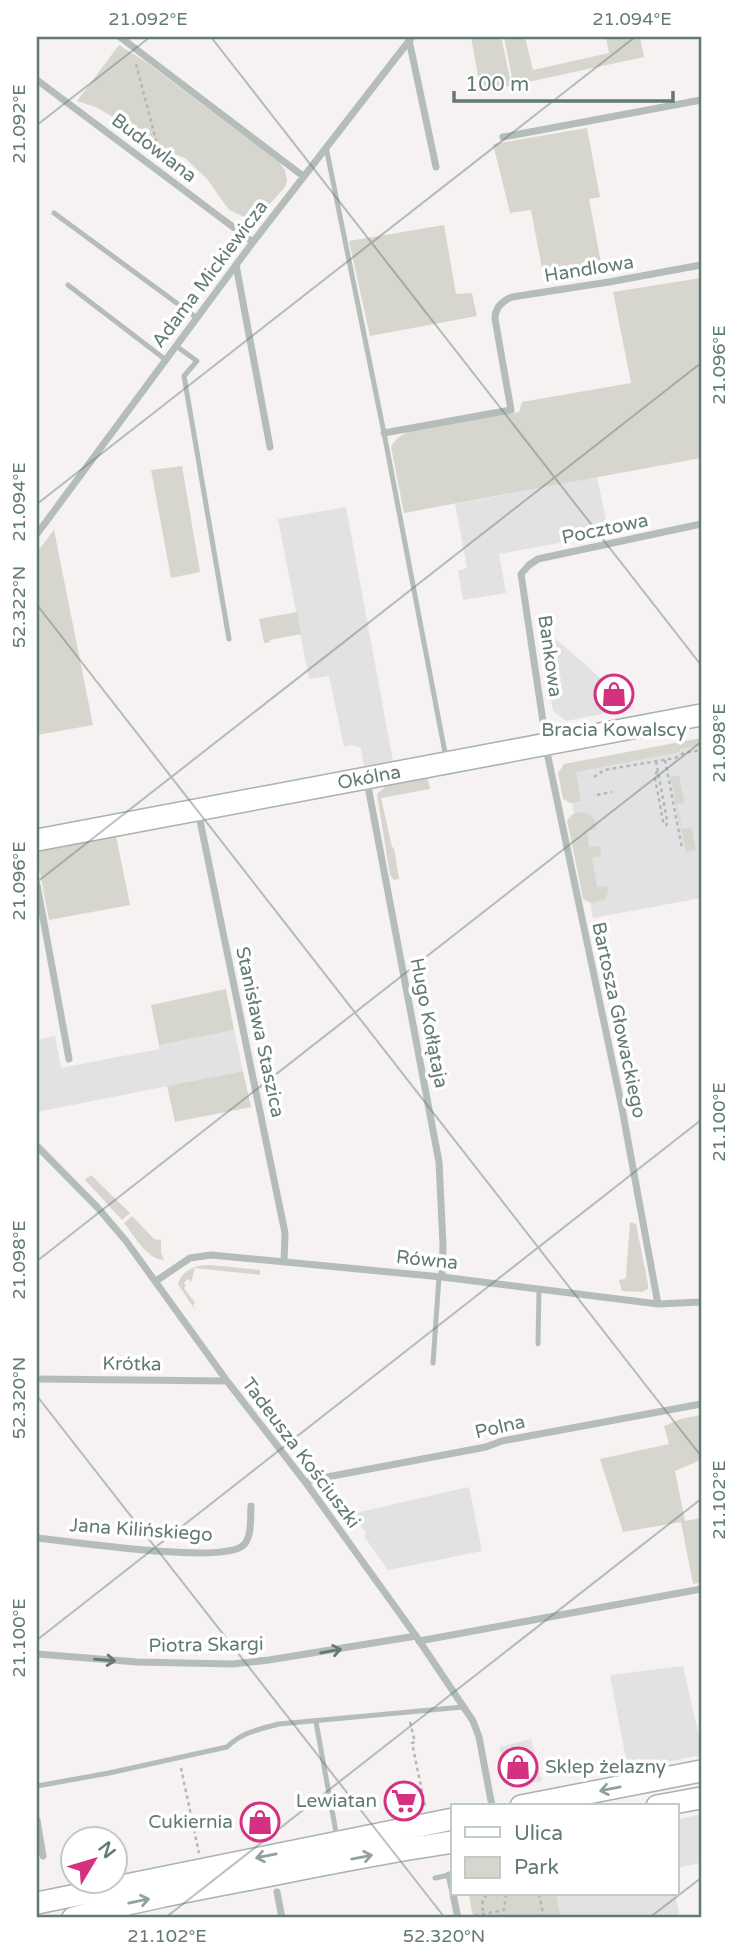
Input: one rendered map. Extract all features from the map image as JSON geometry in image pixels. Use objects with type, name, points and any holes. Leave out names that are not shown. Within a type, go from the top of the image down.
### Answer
[{"type":"main road","name":"Okólna","points":[[37,840],[701,715]]},
{"type":"main road","points":[[532,1804],[701,1771]]},
{"type":"main road","points":[[668,1804],[701,1798]]},
{"type":"main road","points":[[37,1903],[451,1819]]},
{"type":"main road","points":[[73,1918],[188,1891],[395,1850],[451,1842]]},
{"type":"street","points":[[120,37],[303,176]]},
{"type":"street","points":[[411,38],[436,167]]},
{"type":"street","name":"Adama Mickiewicza","points":[[37,534],[253,242],[411,38]]},
{"type":"street","name":"Budowlana","points":[[37,80],[253,242]]},
{"type":"street","points":[[503,136],[701,100]]},
{"type":"street","points":[[236,265],[270,447]]},
{"type":"street","name":"Handlowa","points":[[384,433],[511,410],[495,319],[497,308],[503,301],[512,297],[701,265]]},
{"type":"street","name":"Pocztowa","points":[[522,574],[538,559],[701,524]]},
{"type":"street","name":"Bankowa","points":[[522,574],[545,743]]},
{"type":"street","name":"Bartosza Głowackiego","points":[[545,743],[621,1103],[658,1304]]},
{"type":"street","name":"Hugo Kołłątaja","points":[[366,777],[439,1162],[443,1245],[441,1277]]},
{"type":"street","name":"Stanisława Staszica","points":[[198,810],[285,1233],[284,1262]]},
{"type":"street","points":[[37,885],[69,1059]]},
{"type":"street","name":"Tadeusza Kościuszki","points":[[37,1146],[98,1208],[126,1241],[418,1639],[473,1721],[479,1737],[492,1804]]},
{"type":"street","name":"Równa","points":[[156,1281],[190,1258],[211,1255],[441,1277],[658,1304],[701,1302]]},
{"type":"street","name":"Krótka","points":[[37,1380],[227,1381]]},
{"type":"street","name":"Polna","points":[[306,1483],[486,1447],[502,1441],[701,1404]]},
{"type":"street","name":"Jana Kilińskiego","points":[[37,1538],[172,1552],[221,1551],[241,1547],[247,1541],[250,1506]]},
{"type":"street","name":"Piotra Skargi","points":[[37,1654],[137,1662],[232,1664],[418,1639],[701,1590]]},
{"type":"street","points":[[37,1820],[43,1856]]},
{"type":"street","points":[[449,1875],[451,1884]]},
{"type":"street","points":[[277,1892],[282,1918]]},
{"type":"street","points":[[454,1896],[460,1918]]},
{"type":"lane","points":[[326,147],[447,761]]},
{"type":"lane","points":[[54,214],[197,318]]},
{"type":"lane","points":[[68,285],[166,359]]},
{"type":"lane","points":[[176,346],[197,361],[184,376],[229,639]]},
{"type":"lane","points":[[433,1363],[441,1277]]},
{"type":"lane","points":[[538,1344],[539,1290]]},
{"type":"lane","points":[[37,1786],[228,1747],[236,1738],[251,1731],[279,1724],[464,1707]]},
{"type":"lane","points":[[316,1722],[337,1842]]},
{"type":"lane","points":[[435,1878],[449,1875]]},
{"type":"path","points":[[131,45],[165,176]]},
{"type":"path","points":[[594,777],[604,770],[676,758],[684,753],[701,750]]},
{"type":"path","points":[[665,760],[682,848]]},
{"type":"path","points":[[656,761],[655,778],[666,830]]},
{"type":"path","points":[[597,795],[612,792]]},
{"type":"path","points":[[405,1713],[412,1728],[415,1742],[412,1743],[426,1807]]},
{"type":"path","points":[[179,1758],[199,1853]]},
{"type":"path","points":[[484,1916],[482,1902],[486,1896]]},
{"type":"path","points":[[460,1918],[484,1916],[504,1910],[506,1896]]},
{"type":"path","points":[[539,1896],[544,1918]]},
{"type":"shaded area","points":[[597,477],[609,534],[499,554],[506,593],[463,600],[458,571],[467,568],[455,504]]},
{"type":"shaded area","points":[[346,507],[393,761],[364,766],[361,748],[351,745],[344,747],[329,676],[309,679],[278,519]]},
{"type":"shaded area","points":[[537,623],[634,708],[566,721],[553,711]]},
{"type":"shaded area","points":[[701,740],[701,898],[593,918],[565,765]]},
{"type":"shaded area","points":[[234,1030],[243,1071],[37,1112],[37,1040],[55,1036],[61,1068],[159,1049],[159,1045]]},
{"type":"shaded area","points":[[469,1487],[482,1551],[388,1570],[351,1514]]},
{"type":"shaded area","points":[[683,1666],[701,1755],[628,1770],[610,1675]]},
{"type":"shaded area","points":[[531,1739],[542,1781],[518,1786],[508,1785],[499,1747]]},
{"type":"shaded area","points":[[701,1814],[701,1863],[678,1868],[678,1820]]},
{"type":"shaded area","points":[[556,1896],[675,1896],[680,1918],[561,1918]]},
{"type":"green space","points":[[471,37],[501,37],[510,78],[512,77],[504,37],[525,37],[533,70],[609,53],[606,37],[640,37],[644,57],[481,92]]},
{"type":"green space","points":[[119,45],[146,62],[279,162],[285,170],[285,187],[259,216],[249,219],[229,210],[207,179],[185,158],[169,152],[153,156],[137,144],[121,122],[96,107],[77,101]]},
{"type":"green space","points":[[587,128],[600,197],[589,199],[602,268],[544,279],[531,210],[510,213],[493,144]]},
{"type":"green space","points":[[444,225],[456,294],[472,293],[477,316],[370,336],[349,241]]},
{"type":"green space","points":[[701,278],[701,458],[404,513],[391,447],[398,438],[408,432],[519,412],[522,402],[631,383],[613,292]]},
{"type":"green space","points":[[182,466],[200,572],[171,578],[151,470]]},
{"type":"green space","points":[[54,530],[93,725],[37,735],[37,552]]},
{"type":"green space","points":[[297,612],[301,634],[264,643],[259,619]]},
{"type":"green space","points":[[701,738],[701,745],[680,749],[680,752],[576,772],[581,801],[570,803],[563,799],[558,773],[564,764]]},
{"type":"green space","points":[[679,775],[684,800],[683,803],[677,804],[682,829],[692,828],[696,850],[686,852],[670,777]]},
{"type":"green space","points":[[427,776],[430,789],[381,798],[399,879],[394,880],[390,875],[377,794],[388,784]]},
{"type":"green space","points":[[584,812],[596,823],[596,829],[587,831],[589,847],[600,846],[601,856],[592,858],[597,887],[607,886],[609,891],[604,900],[591,903],[583,899],[567,820],[573,814]]},
{"type":"green space","points":[[116,836],[130,905],[49,920],[37,858],[38,850]]},
{"type":"green space","points":[[226,989],[234,1030],[159,1045],[151,1005]]},
{"type":"green space","points":[[243,1071],[251,1107],[175,1122],[167,1086]]},
{"type":"green space","points":[[91,1175],[130,1213],[122,1220],[85,1180]]},
{"type":"green space","points":[[132,1216],[154,1239],[161,1240],[164,1260],[146,1251],[124,1223]]},
{"type":"green space","points":[[630,1222],[636,1224],[648,1284],[648,1289],[642,1292],[622,1291],[619,1280],[625,1279],[626,1276]]},
{"type":"green space","points":[[201,1266],[260,1270],[260,1275],[195,1268],[191,1282],[188,1279],[184,1288],[195,1303],[195,1310],[178,1284],[183,1275],[191,1269]]},
{"type":"green space","points":[[701,1415],[701,1460],[675,1471],[685,1521],[701,1518],[701,1582],[693,1584],[681,1522],[623,1532],[600,1459],[669,1444],[664,1426],[680,1419]]},
{"type":"green space","points":[[469,1896],[556,1896],[561,1918],[473,1918]]},
{"type":"place","name":"Bracia Kowalscy","points":[[614,694]]},
{"type":"place","name":"Sklep żelazny","points":[[518,1767]]},
{"type":"place","name":"Lewiatan","points":[[404,1801]]},
{"type":"place","name":"Cukiernia","points":[[260,1822]]}]
